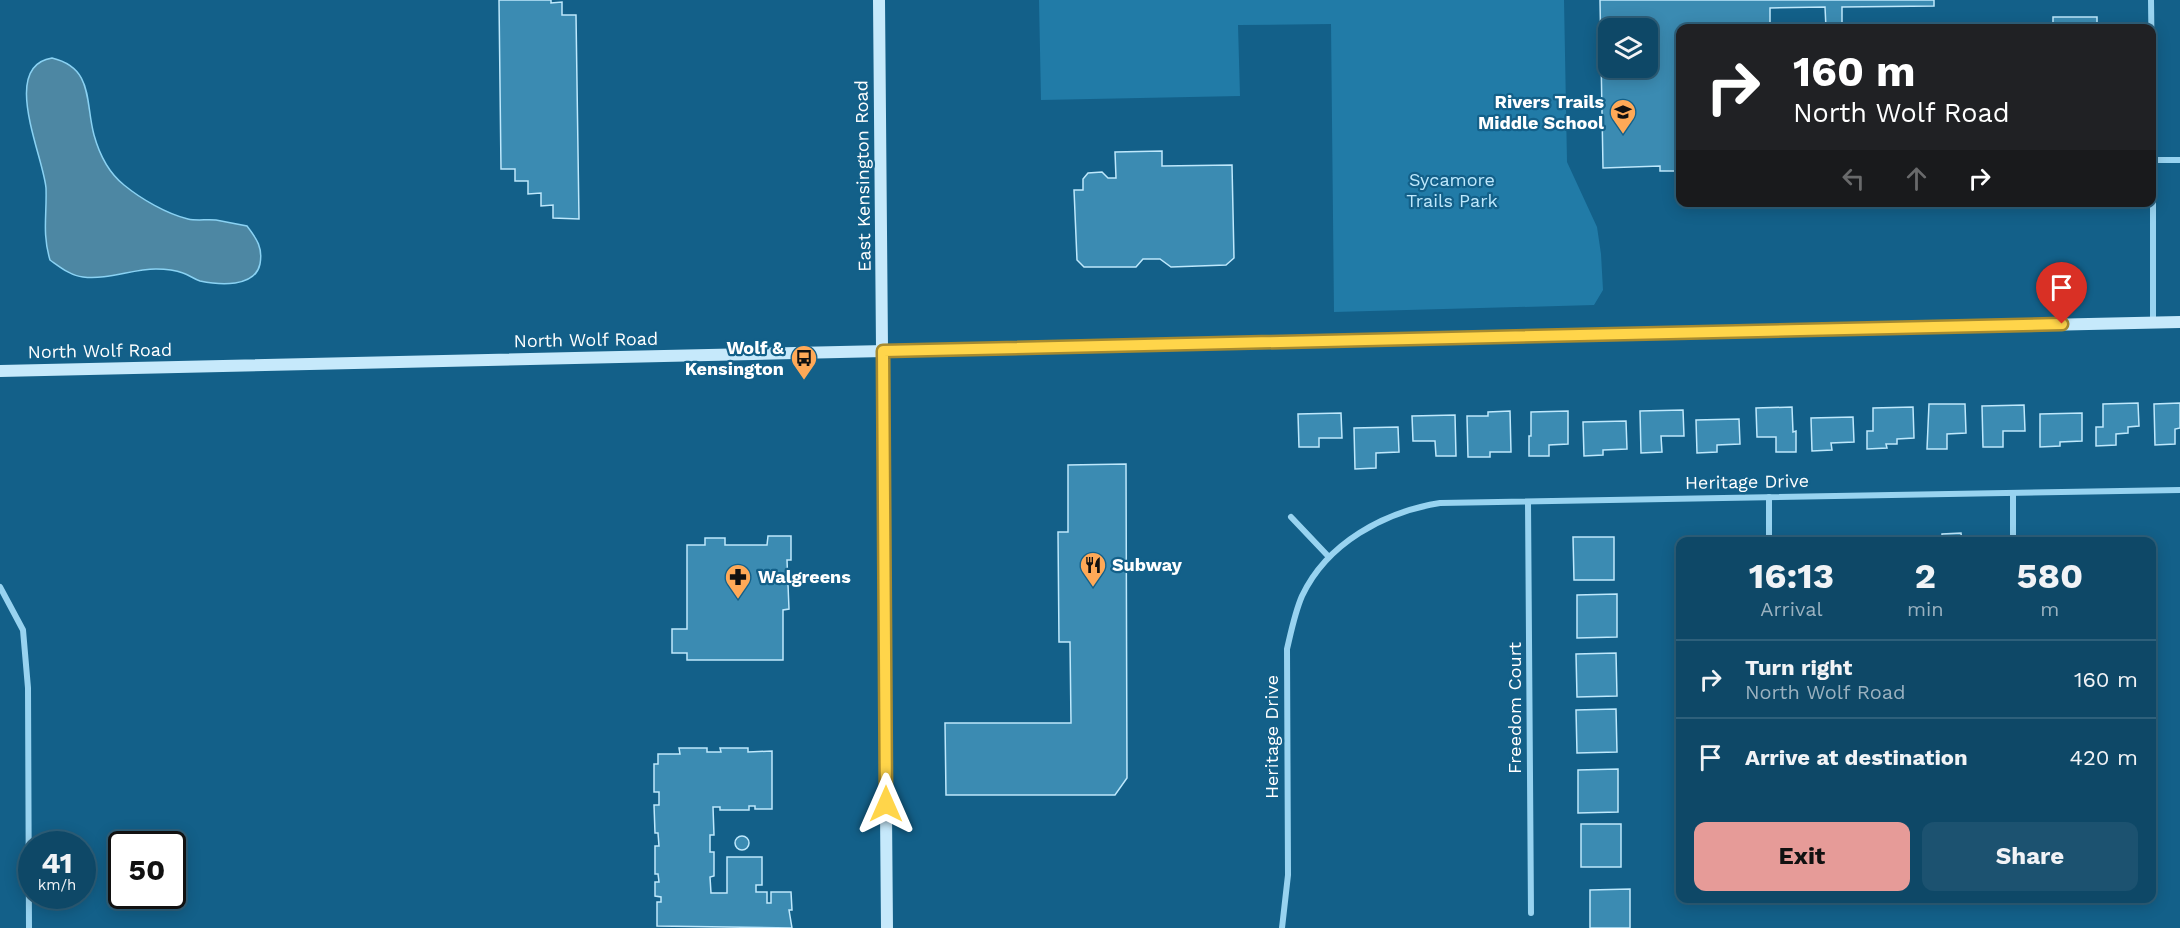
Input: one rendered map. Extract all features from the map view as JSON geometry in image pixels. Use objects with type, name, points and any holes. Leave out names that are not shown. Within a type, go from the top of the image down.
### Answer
[{"type":"main road","name":"East Kensington Road","points":[[879,0],[886,928]]},
{"type":"main road","name":"North Wolf Road","points":[[0,371],[2180,322]]},
{"type":"street","points":[[2151,0],[2151,24]]},
{"type":"street","points":[[2156,160],[2180,160]]},
{"type":"street","points":[[2153,322],[2154,207]]},
{"type":"street","name":"Heritage Drive","points":[[1282,928],[1288,875],[1287,650],[1301,598],[1312,576],[1328,556],[1358,533],[1393,516],[1418,507],[1440,503],[2180,490]]},
{"type":"street","points":[[2013,493],[2013,537]]},
{"type":"street","points":[[1768,497],[1769,537]]},
{"type":"street","name":"Freedom Court","points":[[1528,502],[1531,914]]},
{"type":"street","points":[[1291,517],[1328,556]]},
{"type":"street","points":[[0,587],[23,630],[27,676],[29,928]]},
{"type":"green space","name":"Sycamore Trails Park","points":[[1039,0],[1564,0],[1567,162],[1597,227],[1603,290],[1594,305],[1334,312],[1331,24],[1238,25],[1240,96],[1041,100]]},
{"type":"shaded area","points":[[52,58],[65,63],[81,78],[88,99],[96,142],[114,175],[146,201],[180,217],[191,220],[216,220],[247,226],[260,248],[260,264],[257,272],[244,281],[226,284],[200,281],[166,269],[92,278],[70,273],[50,260],[45,232],[46,188],[28,114],[26,94],[29,77],[37,65]]},
{"type":"building","points":[[499,0],[562,2],[562,15],[576,15],[579,219],[553,218],[553,205],[541,206],[541,193],[528,194],[528,181],[515,181],[515,169],[501,169]]},
{"type":"building","points":[[1600,0],[1934,0],[1934,6],[1842,7],[1842,24],[1826,24],[1825,7],[1770,8],[1770,24],[1676,24],[1676,171],[1660,171],[1660,166],[1603,168],[1601,78],[1658,78],[1658,18],[1600,18]]},
{"type":"building","points":[[2053,17],[2097,17],[2097,24],[2053,24]]},
{"type":"building","points":[[1162,151],[1162,166],[1232,165],[1234,258],[1226,265],[1171,267],[1160,259],[1143,259],[1136,267],[1084,267],[1077,260],[1074,190],[1083,190],[1083,179],[1088,173],[1102,172],[1108,178],[1116,178],[1115,152]]},
{"type":"building","points":[[2138,403],[2139,426],[2128,427],[2128,433],[2116,434],[2116,445],[2096,446],[2096,427],[2103,427],[2103,404]]},
{"type":"building","points":[[2180,403],[2180,428],[2175,429],[2175,444],[2155,445],[2154,404]]},
{"type":"building","points":[[1929,404],[1965,404],[1966,433],[1947,434],[1947,449],[1927,449]]},
{"type":"building","points":[[2024,405],[2025,431],[2003,431],[2003,447],[1983,447],[1982,406]]},
{"type":"building","points":[[1792,407],[1793,432],[1796,431],[1796,452],[1776,452],[1776,437],[1757,437],[1756,408]]},
{"type":"building","points":[[1913,407],[1914,438],[1897,439],[1897,444],[1886,444],[1887,448],[1867,449],[1867,431],[1873,431],[1873,408]]},
{"type":"building","points":[[1683,410],[1684,436],[1661,436],[1662,452],[1641,453],[1640,411]]},
{"type":"building","points":[[1510,411],[1511,452],[1490,452],[1490,457],[1468,457],[1467,416],[1488,416],[1488,412]]},
{"type":"building","points":[[1568,411],[1568,444],[1549,445],[1549,456],[1529,456],[1531,412]]},
{"type":"building","points":[[1341,413],[1342,438],[1319,438],[1319,447],[1299,447],[1298,414]]},
{"type":"building","points":[[2082,413],[2082,441],[2060,442],[2060,446],[2040,447],[2040,414]]},
{"type":"building","points":[[1455,415],[1456,456],[1436,456],[1435,441],[1413,441],[1412,416]]},
{"type":"building","points":[[1853,417],[1854,442],[1831,443],[1832,450],[1812,451],[1811,418]]},
{"type":"building","points":[[1739,419],[1740,444],[1717,445],[1717,452],[1697,453],[1696,420]]},
{"type":"building","points":[[1626,421],[1627,449],[1603,450],[1603,455],[1584,456],[1583,422]]},
{"type":"building","points":[[1398,427],[1399,452],[1376,453],[1376,468],[1355,469],[1354,428]]},
{"type":"building","points":[[1126,464],[1127,778],[1115,795],[946,795],[945,723],[1071,723],[1070,642],[1059,642],[1058,532],[1068,532],[1068,465]]},
{"type":"building","points":[[1961,533],[1961,537],[1942,537],[1942,534]]},
{"type":"building","name":"Walgreens","points":[[768,536],[791,536],[791,560],[787,560],[789,609],[783,610],[783,660],[687,660],[687,653],[672,653],[672,629],[687,629],[687,545],[705,545],[705,538],[725,538],[725,545],[767,545]]},
{"type":"building","points":[[1573,537],[1614,537],[1614,580],[1574,580]]},
{"type":"building","points":[[1617,594],[1617,637],[1577,638],[1577,595]]},
{"type":"building","points":[[1616,653],[1617,696],[1577,697],[1576,654]]},
{"type":"building","points":[[1616,709],[1617,752],[1577,753],[1576,710]]},
{"type":"building","points":[[679,748],[707,748],[707,752],[721,752],[720,748],[748,748],[748,752],[772,751],[772,809],[755,809],[755,806],[749,806],[749,810],[720,810],[720,807],[713,807],[714,835],[710,835],[710,852],[714,852],[714,876],[710,877],[711,893],[727,893],[727,857],[762,857],[762,885],[756,885],[756,892],[767,892],[767,903],[771,903],[771,892],[791,892],[792,910],[789,910],[792,928],[657,926],[657,902],[661,902],[661,897],[655,896],[655,882],[659,882],[658,874],[655,874],[655,846],[659,846],[658,833],[655,833],[654,805],[659,805],[659,792],[654,792],[654,764],[658,764],[658,754],[680,754]]},
{"type":"building","points":[[1618,769],[1618,812],[1578,813],[1578,770]]},
{"type":"building","points":[[1581,824],[1621,824],[1621,867],[1581,867]]},
{"type":"building","points":[[742,836],[747,838],[749,843],[747,848],[742,850],[737,848],[735,843],[737,838]]},
{"type":"building","points":[[1630,889],[1630,928],[1590,928],[1590,890]]},
{"type":"place","name":"Rivers Trails Middle School","points":[[1623,135]]},
{"type":"place","name":"Wolf & Kensington","points":[[804,381]]},
{"type":"place","name":"Subway","points":[[1093,588]]},
{"type":"place","name":"Walgreens","points":[[738,600]]},
{"type":"route","points":[[886,804],[883,351],[2062,324]]}]
